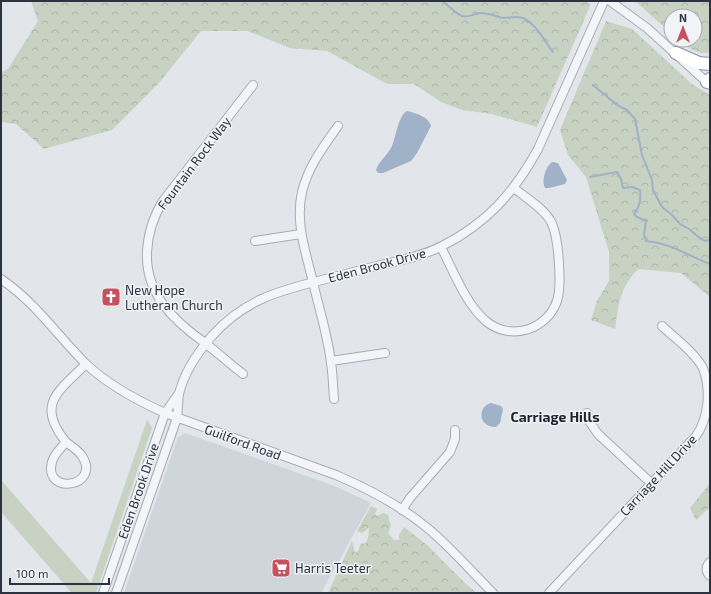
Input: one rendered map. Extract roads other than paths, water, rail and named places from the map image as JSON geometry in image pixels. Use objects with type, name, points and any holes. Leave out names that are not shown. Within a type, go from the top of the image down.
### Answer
[{"type":"highway","points":[[676,53],[699,63],[710,64]]},
{"type":"street","name":"Eden Brook Drive","points":[[103,593],[164,413],[179,393],[190,367],[205,344],[229,320],[256,301],[290,287],[405,260],[441,247],[477,224],[514,188],[538,150],[604,1]]},
{"type":"street","points":[[610,1],[647,28],[709,82]]},
{"type":"street","name":"Fountain Rock Way","points":[[243,374],[177,322],[161,302],[155,292],[149,275],[147,242],[153,218],[163,201],[253,85]]},
{"type":"street","points":[[334,399],[331,361],[299,219],[300,205],[306,180],[312,165],[338,126]]},
{"type":"street","points":[[441,247],[468,298],[486,321],[503,330],[513,331],[528,330],[542,322],[554,308],[559,293],[559,270],[555,233],[551,220],[546,214],[514,188]]},
{"type":"street","points":[[256,242],[302,234]]},
{"type":"street","name":"Guilford Road","points":[[1,280],[13,288],[33,306],[86,364],[124,393],[164,413],[336,475],[356,484],[402,510],[430,530],[493,593]]},
{"type":"street","name":"Carriage Hill Drive","points":[[549,593],[702,428],[709,409],[710,399],[708,378],[704,369],[691,352],[662,326]]},
{"type":"street","points":[[331,361],[385,353]]},
{"type":"street","points":[[66,442],[54,457],[51,468],[55,478],[60,482],[72,484],[82,478],[85,474],[85,465],[82,456],[66,442],[53,424],[52,404],[58,393],[86,364]]},
{"type":"street","name":"Eden Brook Drive","points":[[116,593],[177,418],[179,393]]},
{"type":"street","points":[[587,413],[589,421],[598,434],[651,483]]},
{"type":"street","points":[[402,510],[410,498],[450,452],[455,439],[456,430]]},
{"type":"street","points":[[710,562],[706,568],[710,576]]},
{"type":"water","points":[[407,111],[425,118],[431,126],[417,153],[411,161],[383,173],[378,173],[376,170],[377,167],[390,149],[401,117]]},
{"type":"water","points":[[552,162],[558,163],[567,180],[565,184],[545,188],[545,174]]},
{"type":"water","points":[[491,403],[501,406],[503,409],[500,423],[496,427],[485,424],[482,416],[484,408]]},
{"type":"waterway","points":[[442,1],[462,16],[483,13],[504,18],[523,18],[534,26],[553,52]]},
{"type":"waterway","points":[[593,85],[617,105],[627,110],[635,119],[642,155],[652,180],[653,190],[662,207],[680,224],[701,239],[705,241],[710,240]]},
{"type":"waterway","points":[[590,177],[617,172],[621,179],[623,188],[632,187],[640,190],[640,203],[634,214],[646,221],[644,234],[646,241],[663,244],[710,264]]},
{"type":"place","name":"New Hope Lutheran Church","points":[[111,297]]},
{"type":"place","name":"Harris Teeter","points":[[281,568]]},
{"type":"district","name":"Carriage Hills","points":[[555,416]]}]
